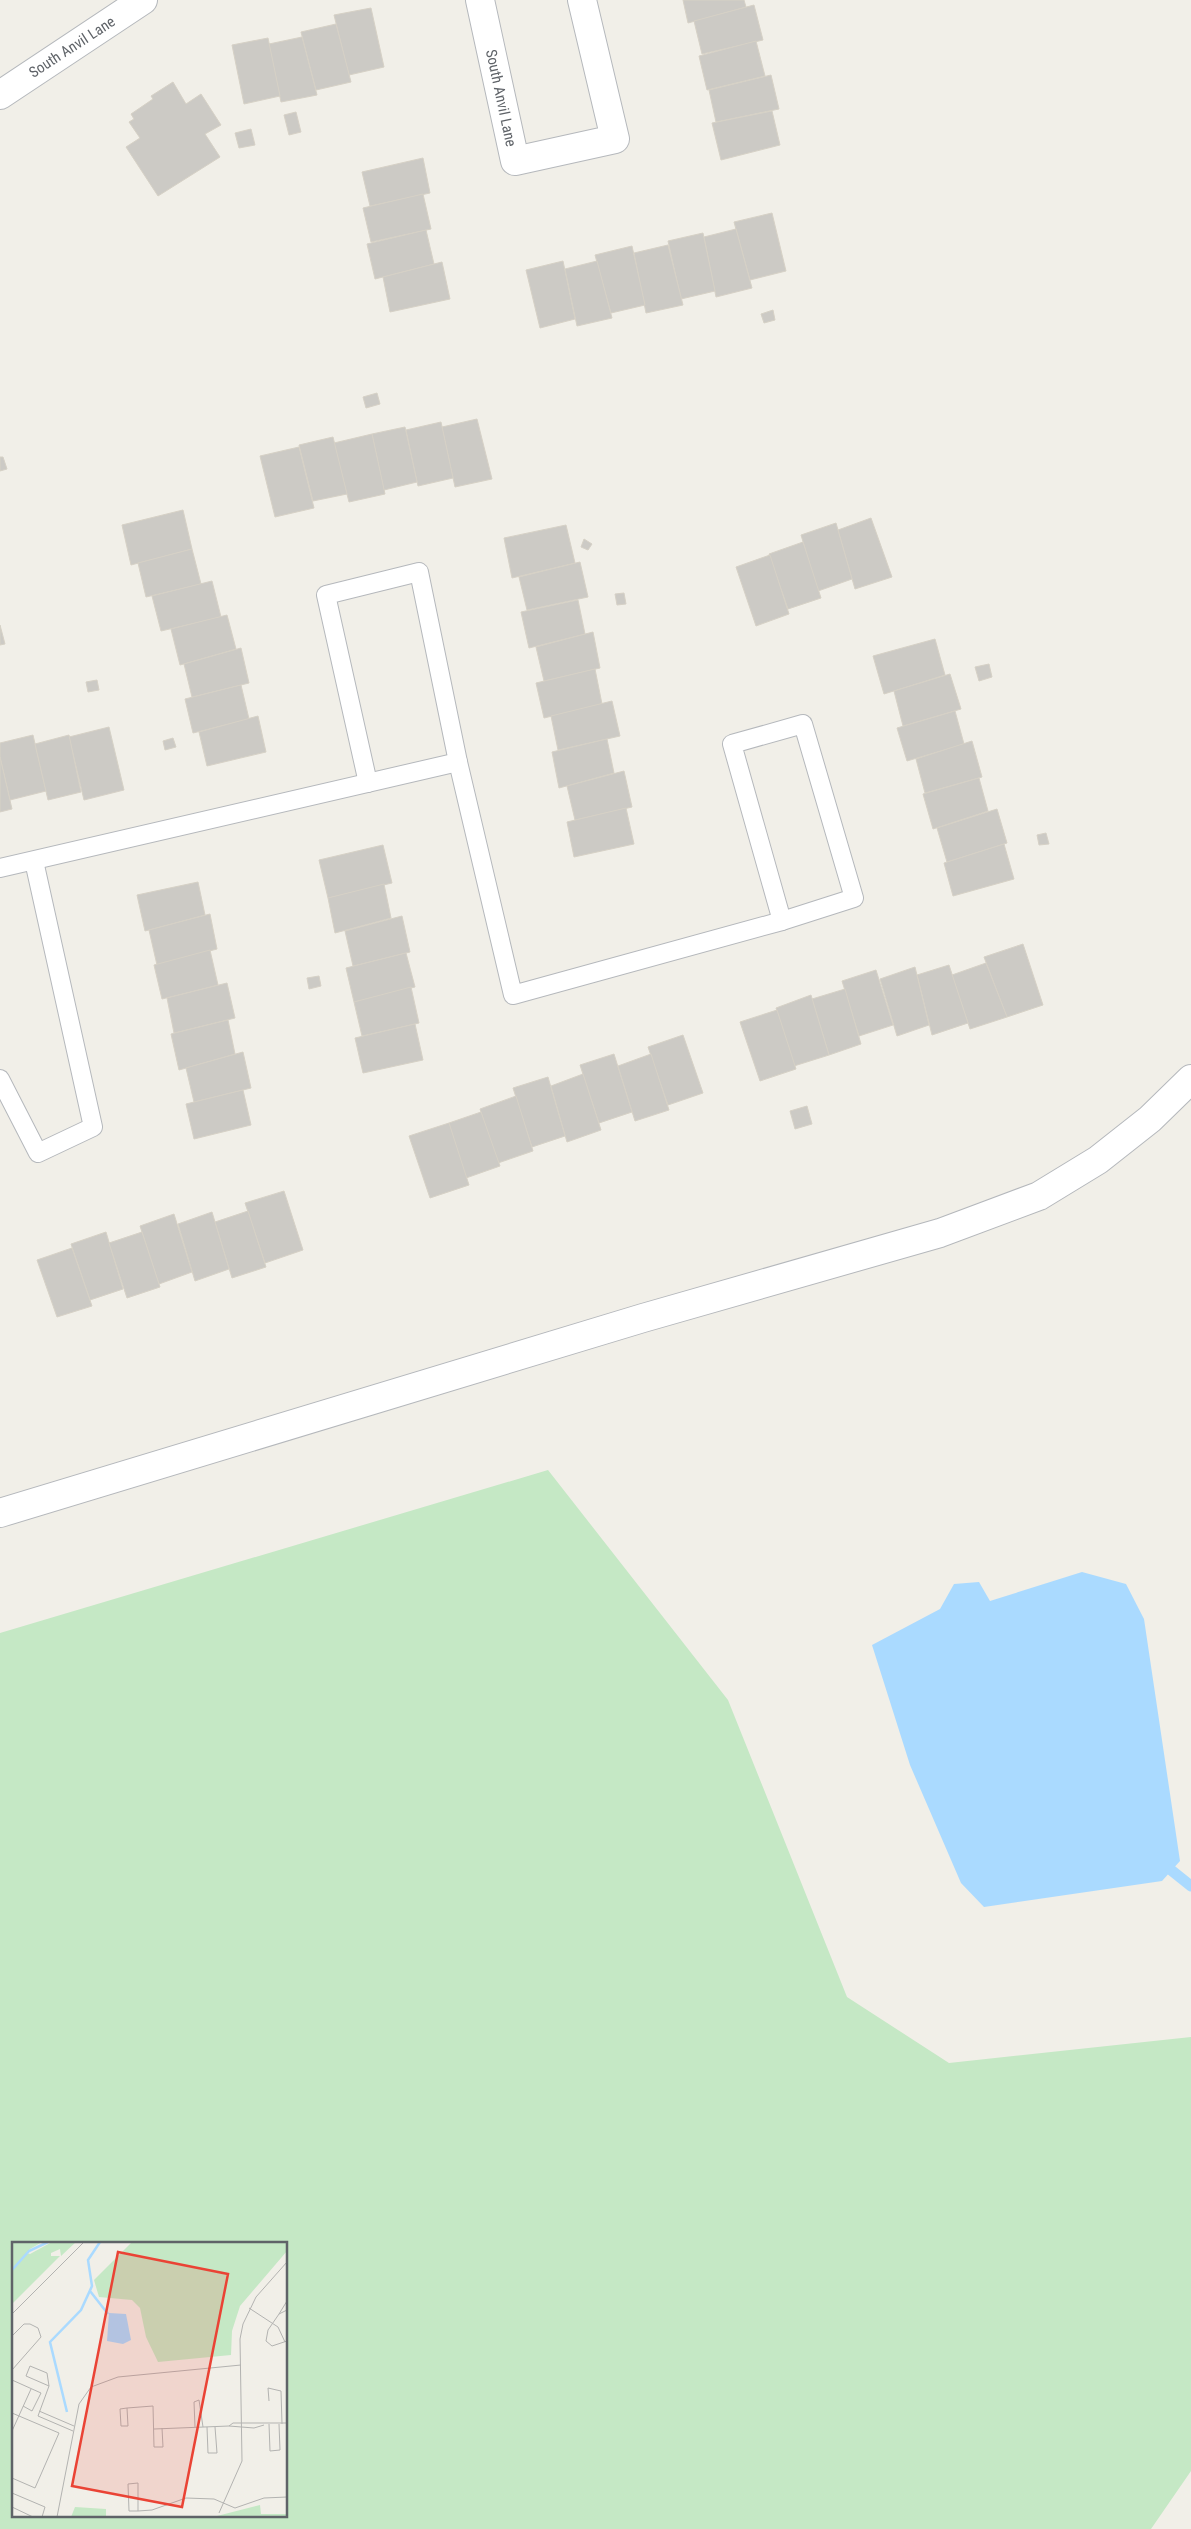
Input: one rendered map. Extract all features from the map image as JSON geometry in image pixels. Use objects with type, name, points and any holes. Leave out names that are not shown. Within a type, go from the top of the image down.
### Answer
[{"type":"street","name":"South Anvil Lane","points":[[0,95],[143,0]]},
{"type":"street","name":"South Anvil Lane","points":[[480,0],[515,161],[615,139],[582,0]]},
{"type":"street","points":[[0,1513],[643,1318],[940,1234],[1039,1196],[1098,1160],[1150,1119],[1191,1079]]},
{"type":"lane","points":[[368,784],[326,595],[419,572],[458,762],[513,995],[782,921],[854,898],[803,724],[732,744],[782,921]]},
{"type":"lane","points":[[0,868],[458,762]]},
{"type":"lane","points":[[0,1079],[38,1153],[93,1127],[34,861]]},
{"type":"green space","points":[[548,1470],[728,1700],[847,1997],[949,2063],[1191,2037],[1191,2471],[1151,2529],[0,2529],[0,1633]]},
{"type":"water","points":[[1082,1572],[1126,1584],[1144,1619],[1180,1861],[1162,1881],[984,1907],[961,1883],[910,1765],[872,1645],[940,1609],[954,1584],[979,1582],[990,1601]]},
{"type":"building","points":[[683,0],[744,0],[746,7],[688,23]]},
{"type":"building","points":[[754,5],[763,40],[702,54],[694,21]]},
{"type":"building","points":[[371,8],[384,67],[349,75],[334,15]]},
{"type":"building","points":[[336,24],[351,82],[316,90],[301,32]]},
{"type":"building","points":[[302,37],[317,95],[281,102],[269,44]]},
{"type":"building","points":[[268,38],[280,96],[244,104],[232,45]]},
{"type":"building","points":[[756,41],[765,76],[707,90],[699,56]]},
{"type":"building","points":[[771,75],[779,109],[716,122],[709,90]]},
{"type":"building","points":[[173,82],[186,104],[201,94],[221,125],[205,134],[220,157],[158,196],[126,147],[140,138],[129,122],[134,119],[131,114],[153,99],[151,96]]},
{"type":"building","points":[[772,111],[780,145],[721,160],[712,123]]},
{"type":"building","points":[[296,112],[301,132],[289,135],[284,115]]},
{"type":"building","points":[[251,129],[255,145],[239,148],[235,133]]},
{"type":"building","points":[[423,158],[430,193],[370,206],[362,172]]},
{"type":"building","points":[[423,194],[431,229],[371,242],[363,208]]},
{"type":"building","points":[[772,213],[786,271],[750,280],[734,222]]},
{"type":"building","points":[[736,229],[752,288],[716,297],[704,237]]},
{"type":"building","points":[[426,230],[434,264],[375,279],[367,244]]},
{"type":"building","points":[[703,233],[715,291],[681,299],[668,241]]},
{"type":"building","points":[[668,245],[683,305],[646,313],[634,253]]},
{"type":"building","points":[[632,246],[645,305],[611,313],[595,255]]},
{"type":"building","points":[[563,261],[575,319],[540,328],[526,270]]},
{"type":"building","points":[[597,261],[612,318],[577,326],[565,269]]},
{"type":"building","points":[[442,262],[450,299],[390,312],[383,277]]},
{"type":"building","points":[[773,310],[775,320],[764,323],[761,314]]},
{"type":"building","points":[[377,393],[380,404],[366,408],[363,397]]},
{"type":"building","points":[[477,419],[492,479],[455,487],[442,427]]},
{"type":"building","points":[[441,422],[453,478],[418,486],[406,430]]},
{"type":"building","points":[[405,427],[417,482],[384,490],[372,434]]},
{"type":"building","points":[[372,434],[385,494],[349,502],[334,443]]},
{"type":"building","points":[[333,437],[347,494],[313,501],[299,445]]},
{"type":"building","points":[[299,447],[314,508],[275,517],[260,456]]},
{"type":"building","points":[[0,457],[3,457],[7,469],[0,471]]},
{"type":"building","points":[[183,510],[192,549],[131,565],[122,525]]},
{"type":"building","points":[[871,518],[892,577],[855,589],[838,530]]},
{"type":"building","points":[[836,523],[852,579],[818,591],[801,535]]},
{"type":"building","points":[[566,525],[575,563],[512,578],[504,538]]},
{"type":"building","points":[[584,539],[592,544],[588,550],[581,547]]},
{"type":"building","points":[[803,542],[821,598],[788,609],[769,554]]},
{"type":"building","points":[[192,549],[201,584],[146,597],[138,563]]},
{"type":"building","points":[[770,555],[789,614],[756,626],[736,567]]},
{"type":"building","points":[[580,562],[588,597],[527,610],[519,577]]},
{"type":"building","points":[[212,581],[221,617],[161,631],[152,596]]},
{"type":"building","points":[[624,593],[626,604],[617,605],[615,594]]},
{"type":"building","points":[[578,600],[585,634],[529,648],[521,612]]},
{"type":"building","points":[[227,615],[236,649],[180,665],[171,629]]},
{"type":"building","points":[[0,625],[5,644],[0,645]]},
{"type":"building","points":[[593,632],[600,668],[544,681],[536,647]]},
{"type":"building","points":[[935,639],[945,675],[884,694],[873,656]]},
{"type":"building","points":[[241,648],[249,683],[192,697],[184,664]]},
{"type":"building","points":[[989,664],[992,677],[979,681],[975,667]]},
{"type":"building","points":[[595,669],[602,704],[544,718],[536,683]]},
{"type":"building","points":[[950,674],[961,709],[903,726],[894,691]]},
{"type":"building","points":[[97,680],[99,690],[88,692],[86,682]]},
{"type":"building","points":[[241,685],[249,719],[193,733],[185,699]]},
{"type":"building","points":[[612,701],[620,736],[558,750],[551,716]]},
{"type":"building","points":[[955,711],[964,744],[907,761],[897,728]]},
{"type":"building","points":[[258,716],[266,752],[207,766],[199,732]]},
{"type":"building","points":[[109,727],[124,790],[84,800],[69,737]]},
{"type":"building","points":[[33,735],[46,791],[10,800],[0,757],[0,743]]},
{"type":"building","points":[[69,735],[81,792],[48,800],[35,744]]},
{"type":"building","points":[[173,738],[176,747],[165,750],[163,741]]},
{"type":"building","points":[[607,739],[614,773],[559,788],[552,752]]},
{"type":"building","points":[[972,741],[982,777],[925,793],[916,759]]},
{"type":"building","points":[[0,757],[12,809],[0,812]]},
{"type":"building","points":[[624,771],[632,807],[575,820],[567,786]]},
{"type":"building","points":[[979,778],[988,811],[933,829],[923,794]]},
{"type":"building","points":[[626,808],[634,844],[574,857],[567,822]]},
{"type":"building","points":[[997,809],[1007,843],[947,862],[937,828]]},
{"type":"building","points":[[1046,833],[1049,844],[1039,845],[1037,835]]},
{"type":"building","points":[[1004,844],[1014,879],[953,896],[944,863]]},
{"type":"building","points":[[383,845],[392,883],[328,898],[319,860]]},
{"type":"building","points":[[198,882],[205,915],[145,931],[137,895]]},
{"type":"building","points":[[384,884],[391,918],[335,933],[328,898]]},
{"type":"building","points":[[210,914],[217,949],[157,965],[149,930]]},
{"type":"building","points":[[402,916],[410,952],[353,966],[345,931]]},
{"type":"building","points":[[1023,944],[1043,1005],[1007,1017],[984,957]]},
{"type":"building","points":[[210,950],[218,985],[162,999],[154,965]]},
{"type":"building","points":[[406,953],[415,987],[354,1002],[346,968]]},
{"type":"building","points":[[986,963],[1007,1017],[970,1029],[952,975]]},
{"type":"building","points":[[949,965],[968,1023],[932,1035],[917,975]]},
{"type":"building","points":[[915,967],[929,1025],[897,1036],[880,979]]},
{"type":"building","points":[[876,970],[893,1025],[859,1036],[842,981]]},
{"type":"building","points":[[319,976],[321,986],[309,989],[307,978]]},
{"type":"building","points":[[227,983],[235,1018],[174,1033],[167,998]]},
{"type":"building","points":[[411,987],[419,1023],[362,1036],[354,1002]]},
{"type":"building","points":[[845,989],[861,1044],[829,1055],[812,999]]},
{"type":"building","points":[[811,995],[829,1055],[794,1066],[776,1008]]},
{"type":"building","points":[[777,1010],[796,1069],[760,1081],[740,1022]]},
{"type":"building","points":[[228,1020],[235,1054],[179,1070],[171,1034]]},
{"type":"building","points":[[415,1024],[423,1060],[363,1073],[355,1038]]},
{"type":"building","points":[[683,1035],[703,1093],[668,1105],[648,1047]]},
{"type":"building","points":[[243,1052],[251,1088],[194,1102],[186,1068]]},
{"type":"building","points":[[614,1054],[632,1112],[599,1123],[580,1065]]},
{"type":"building","points":[[651,1054],[669,1110],[635,1121],[618,1066]]},
{"type":"building","points":[[583,1074],[601,1130],[567,1142],[551,1086]]},
{"type":"building","points":[[548,1077],[565,1136],[532,1147],[513,1088]]},
{"type":"building","points":[[243,1090],[251,1125],[194,1139],[186,1104]]},
{"type":"building","points":[[516,1096],[533,1151],[498,1163],[480,1109]]},
{"type":"building","points":[[807,1106],[812,1124],[795,1129],[790,1111]]},
{"type":"building","points":[[481,1112],[500,1166],[466,1178],[449,1123]]},
{"type":"building","points":[[449,1123],[469,1185],[430,1198],[409,1136]]},
{"type":"building","points":[[284,1191],[303,1250],[265,1263],[245,1203]]},
{"type":"building","points":[[248,1211],[266,1267],[232,1278],[215,1222]]},
{"type":"building","points":[[212,1212],[229,1269],[195,1281],[178,1224]]},
{"type":"building","points":[[174,1214],[192,1272],[159,1284],[140,1226]]},
{"type":"building","points":[[106,1232],[123,1289],[90,1300],[71,1244]]},
{"type":"building","points":[[142,1232],[160,1287],[127,1298],[109,1243]]},
{"type":"building","points":[[72,1248],[92,1306],[57,1317],[37,1260]]},
{"type":"waterway","points":[[1171,1870],[1191,1886]]}]
